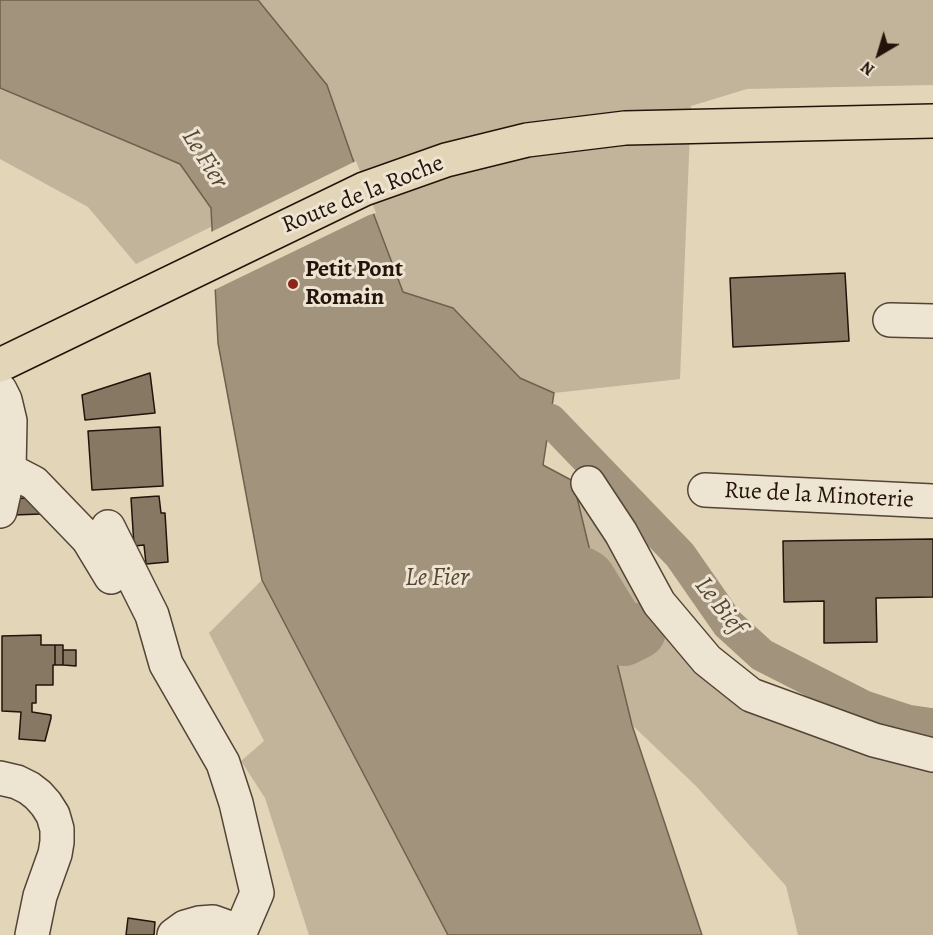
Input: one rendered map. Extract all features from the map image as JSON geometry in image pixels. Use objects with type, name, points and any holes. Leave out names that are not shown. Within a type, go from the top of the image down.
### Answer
[{"type":"main road","name":"Route de la Roche","points":[[0,365],[322,208],[364,189],[446,160],[527,140],[625,128],[933,121]]},
{"type":"street","points":[[890,320],[933,321]]},
{"type":"street","points":[[0,390],[10,421],[9,471],[0,511]]},
{"type":"street","points":[[9,471],[34,483],[88,539],[111,575],[143,639],[166,664],[223,763],[236,803],[257,893],[238,935],[227,927],[213,922],[199,922],[185,927],[174,935]]},
{"type":"street","points":[[588,483],[621,533],[659,603],[707,660],[751,695],[874,740],[933,755]]},
{"type":"street","name":"Rue de la Minoterie","points":[[705,490],[933,501]]},
{"type":"street","points":[[108,527],[152,615],[166,664]]},
{"type":"street","points":[[0,778],[17,782],[38,795],[50,810],[57,828],[55,854],[40,896],[32,935]]},
{"type":"shaded area","points":[[0,0],[933,0],[933,85],[747,89],[691,106],[680,379],[554,393],[520,378],[453,308],[403,292],[352,157],[136,264],[88,207],[0,159]]},
{"type":"shaded area","points":[[573,481],[725,686],[933,763],[933,935],[798,935],[786,886],[696,786],[632,725]]},
{"type":"shaded area","points":[[262,580],[448,935],[309,935],[265,798],[241,761],[264,741],[209,633]]},
{"type":"water","name":"Le Fier","points":[[0,0],[258,0],[327,85],[403,292],[453,308],[520,378],[554,393],[543,465],[573,481],[632,725],[702,935],[448,935],[262,580],[218,343],[211,208],[180,164],[0,88]]},
{"type":"pier","points":[[356,161],[376,213],[212,291],[209,233]]},
{"type":"building","points":[[845,273],[849,341],[733,347],[730,278]]},
{"type":"building","points":[[150,373],[155,413],[85,420],[82,395]]},
{"type":"building","points":[[160,427],[163,486],[92,490],[88,431]]},
{"type":"building","points":[[159,496],[161,513],[165,513],[168,562],[146,564],[144,545],[134,546],[131,498]]},
{"type":"building","points":[[41,497],[42,514],[13,515],[12,499]]},
{"type":"building","points":[[933,539],[933,597],[876,598],[877,642],[824,643],[824,601],[784,602],[783,541]]},
{"type":"building","points":[[41,635],[41,645],[55,645],[53,685],[36,685],[36,703],[32,703],[32,712],[51,715],[51,718],[45,741],[19,739],[21,712],[2,711],[2,636]]},
{"type":"building","points":[[55,645],[63,645],[63,665],[55,665]]},
{"type":"building","points":[[63,650],[76,650],[76,666],[63,665]]},
{"type":"building","points":[[128,918],[155,922],[154,935],[126,935]]},
{"type":"waterway","name":"Le Bief","points":[[550,420],[680,555],[728,624],[762,655],[864,707],[907,721],[933,725]]},
{"type":"waterway","points":[[546,591],[565,580],[582,575],[587,578],[624,638],[638,631]]},
{"type":"place","name":"Petit Pont Romain","points":[[293,284]]}]
